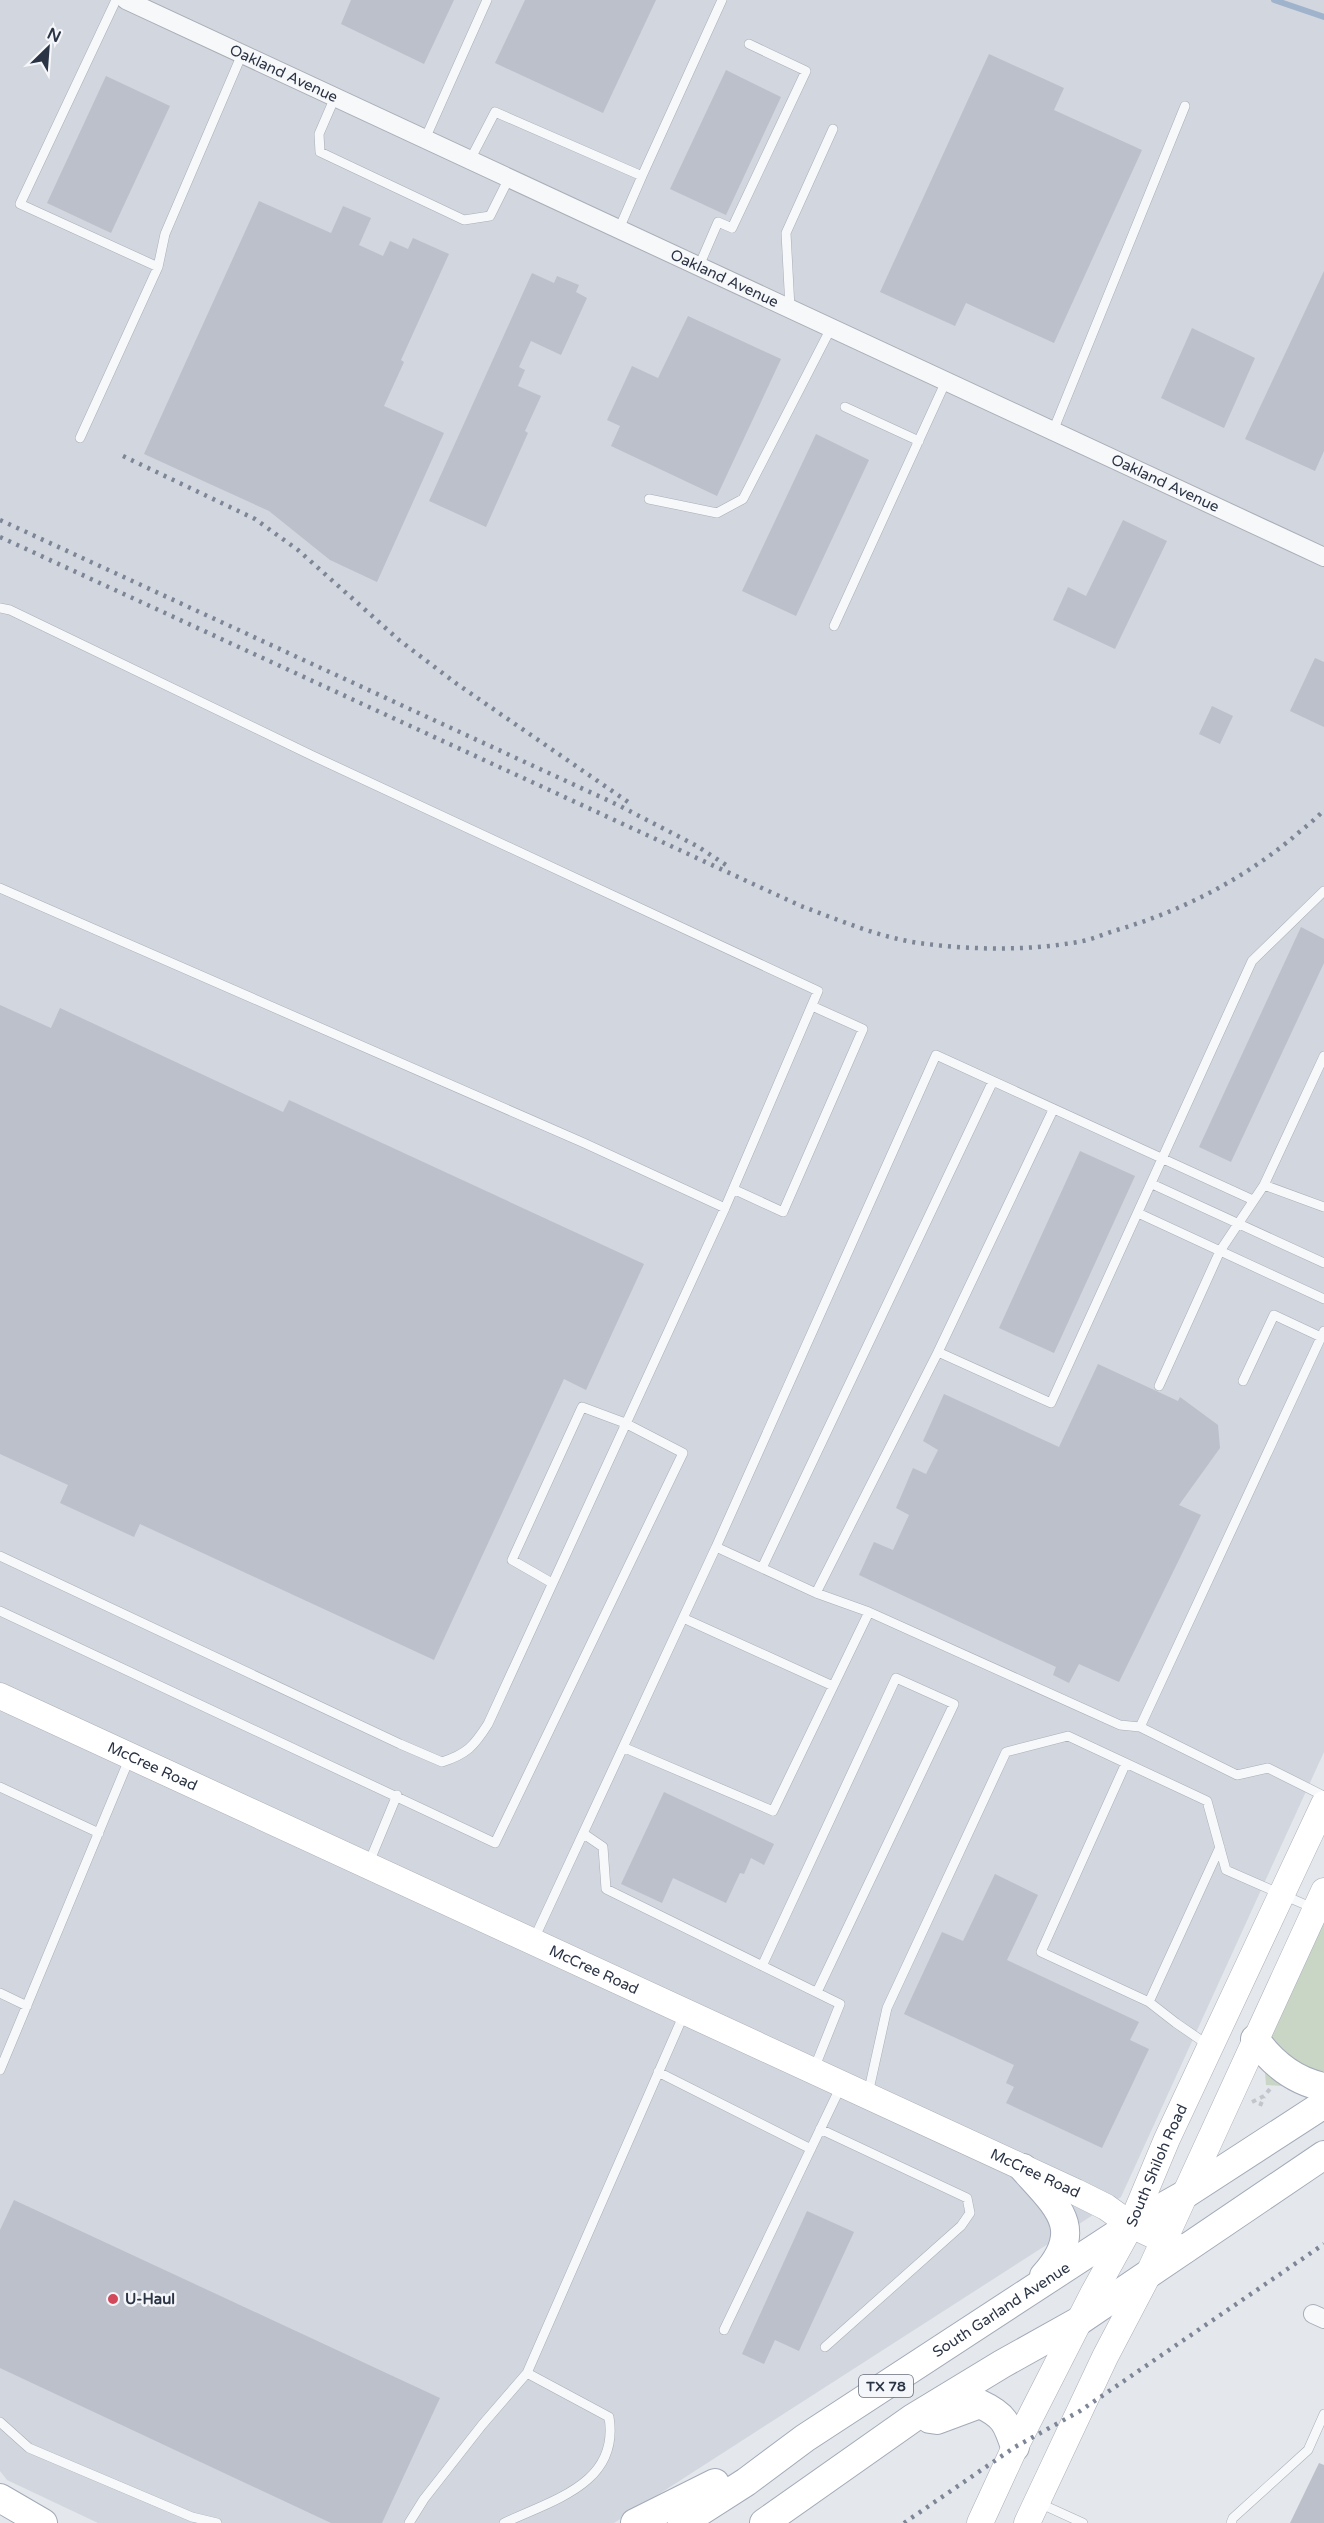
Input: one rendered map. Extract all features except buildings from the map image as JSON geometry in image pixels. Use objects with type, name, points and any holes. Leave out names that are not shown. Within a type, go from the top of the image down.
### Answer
[{"type":"main road","name":"McCree Road","points":[[0,1696],[1106,2206],[1131,2225],[1175,2245]]},
{"type":"main road","name":"South Shiloh Road","points":[[980,2523],[1015,2447],[1131,2225],[1167,2139],[1324,1804]]},
{"type":"main road","points":[[1175,2245],[1184,2195],[1320,1900]]},
{"type":"main road","points":[[1255,2039],[1264,2052],[1288,2073],[1324,2087]]},
{"type":"main road","name":"South Garland Avenue","points":[[682,2523],[746,2482],[805,2438],[1131,2225],[1184,2195],[1324,2104]]},
{"type":"main road","name":"TX 78","points":[[765,2523],[913,2418],[1002,2364],[1079,2322],[1148,2275],[1175,2245],[1324,2155]]},
{"type":"main road","points":[[1023,2168],[1050,2198],[1061,2214],[1066,2230],[1064,2246],[1058,2261],[1030,2293]]},
{"type":"main road","points":[[1032,2512],[1148,2275]]},
{"type":"main road","points":[[913,2418],[937,2420],[980,2404],[994,2410],[1006,2421],[1015,2447]]},
{"type":"main road","points":[[635,2523],[805,2438]]},
{"type":"main road","points":[[0,2498],[44,2523]]},
{"type":"street","name":"Oakland Avenue","points":[[126,0],[1324,557]]},
{"type":"lane","points":[[116,0],[20,204],[158,267]]},
{"type":"lane","points":[[425,139],[487,0]]},
{"type":"lane","points":[[619,229],[722,0]]},
{"type":"lane","points":[[699,266],[718,222],[732,228],[806,71],[749,45]]},
{"type":"lane","points":[[80,438],[158,267],[165,234],[242,54]]},
{"type":"lane","points":[[335,97],[319,134],[320,152],[464,220],[490,216],[509,178]]},
{"type":"lane","points":[[1053,431],[1185,106]]},
{"type":"lane","points":[[470,160],[495,112],[642,176]]},
{"type":"lane","points":[[790,308],[786,233],[833,129]]},
{"type":"lane","points":[[648,499],[717,513],[743,499],[831,328]]},
{"type":"lane","points":[[834,626],[946,381]]},
{"type":"lane","points":[[845,407],[919,441]]},
{"type":"lane","points":[[0,608],[10,610],[313,756],[818,991],[725,1208],[488,1724],[475,1745],[460,1756],[442,1762],[0,1556]]},
{"type":"lane","points":[[0,888],[573,1138],[725,1208]]},
{"type":"lane","points":[[938,1352],[1051,1403],[1252,961],[1324,891]]},
{"type":"lane","points":[[1316,899],[1324,905]]},
{"type":"lane","points":[[733,1189],[783,1212],[863,1029],[812,1006]]},
{"type":"lane","points":[[533,1942],[625,1748],[936,1055],[1253,1200]]},
{"type":"lane","points":[[1159,1386],[1221,1251],[1264,1185],[1324,1056]]},
{"type":"lane","points":[[762,1568],[993,1081]]},
{"type":"lane","points":[[816,1593],[938,1352],[1053,1110]]},
{"type":"lane","points":[[1152,1184],[1324,1263]]},
{"type":"lane","points":[[1264,1185],[1324,1207]]},
{"type":"lane","points":[[1138,1213],[1324,1299]]},
{"type":"lane","points":[[1140,1727],[1323,1334],[1274,1315],[1243,1381]]},
{"type":"lane","points":[[0,1611],[495,1843],[683,1452],[625,1423],[582,1407],[512,1560],[552,1583]]},
{"type":"lane","points":[[716,1547],[816,1593],[868,1612],[1120,1725],[1140,1727],[1237,1774],[1268,1768],[1324,1796]]},
{"type":"lane","points":[[625,1748],[773,1811],[868,1612]]},
{"type":"lane","points":[[683,1618],[833,1686]]},
{"type":"lane","points":[[762,1966],[896,1678],[954,1704],[817,1992]]},
{"type":"lane","points":[[868,2096],[887,2008],[1006,1752],[1068,1736],[1208,1801],[1226,1870],[1281,1895],[1320,1900]]},
{"type":"lane","points":[[0,2070],[130,1756]]},
{"type":"lane","points":[[1126,1763],[1041,1952],[1149,2002],[1211,2046]]},
{"type":"lane","points":[[0,1787],[99,1833]]},
{"type":"lane","points":[[368,1865],[397,1796]]},
{"type":"lane","points":[[584,1834],[603,1847],[606,1889],[840,2004],[813,2071]]},
{"type":"lane","points":[[1149,2002],[1220,1847]]},
{"type":"lane","points":[[0,1993],[27,2006]]},
{"type":"lane","points":[[409,2523],[424,2499],[482,2425],[528,2373],[685,2012]]},
{"type":"lane","points":[[658,2072],[811,2149]]},
{"type":"lane","points":[[724,2330],[842,2084]]},
{"type":"lane","points":[[820,2129],[967,2198],[970,2213],[961,2226],[825,2347]]},
{"type":"lane","points":[[504,2523],[587,2483],[604,2462],[612,2433],[609,2417],[528,2373]]},
{"type":"lane","points":[[1231,2523],[1233,2518],[1308,2450],[1324,2414]]},
{"type":"lane","points":[[0,2422],[29,2448],[192,2517],[217,2523]]},
{"type":"lane","points":[[1032,2512],[1083,2523]]},
{"type":"path","points":[[1260,2106],[1275,2081]]},
{"type":"path","points":[[1252,2102],[1264,2097]]},
{"type":"shaded area","points":[[0,0],[1324,0],[1324,1752],[1121,2197],[614,2523],[98,2523],[7,2480],[0,2471]]},
{"type":"green space","points":[[1324,1915],[1324,2071],[1301,2087],[1266,2085],[1263,2046]]},
{"type":"waterway","points":[[1274,0],[1324,17]]},
{"type":"railway","points":[[123,456],[255,519],[298,550],[399,640],[457,684],[631,804]]},
{"type":"railway","points":[[0,520],[618,805],[697,846],[726,865]]},
{"type":"railway","points":[[0,537],[801,906],[889,937],[958,947],[998,948],[1039,947],[1083,941],[1164,914],[1208,894],[1270,855],[1324,810]]},
{"type":"railway","points":[[904,2523],[1015,2447],[1080,2411],[1324,2244]]},
{"type":"place","name":"U-Haul","points":[[113,2299]]}]
